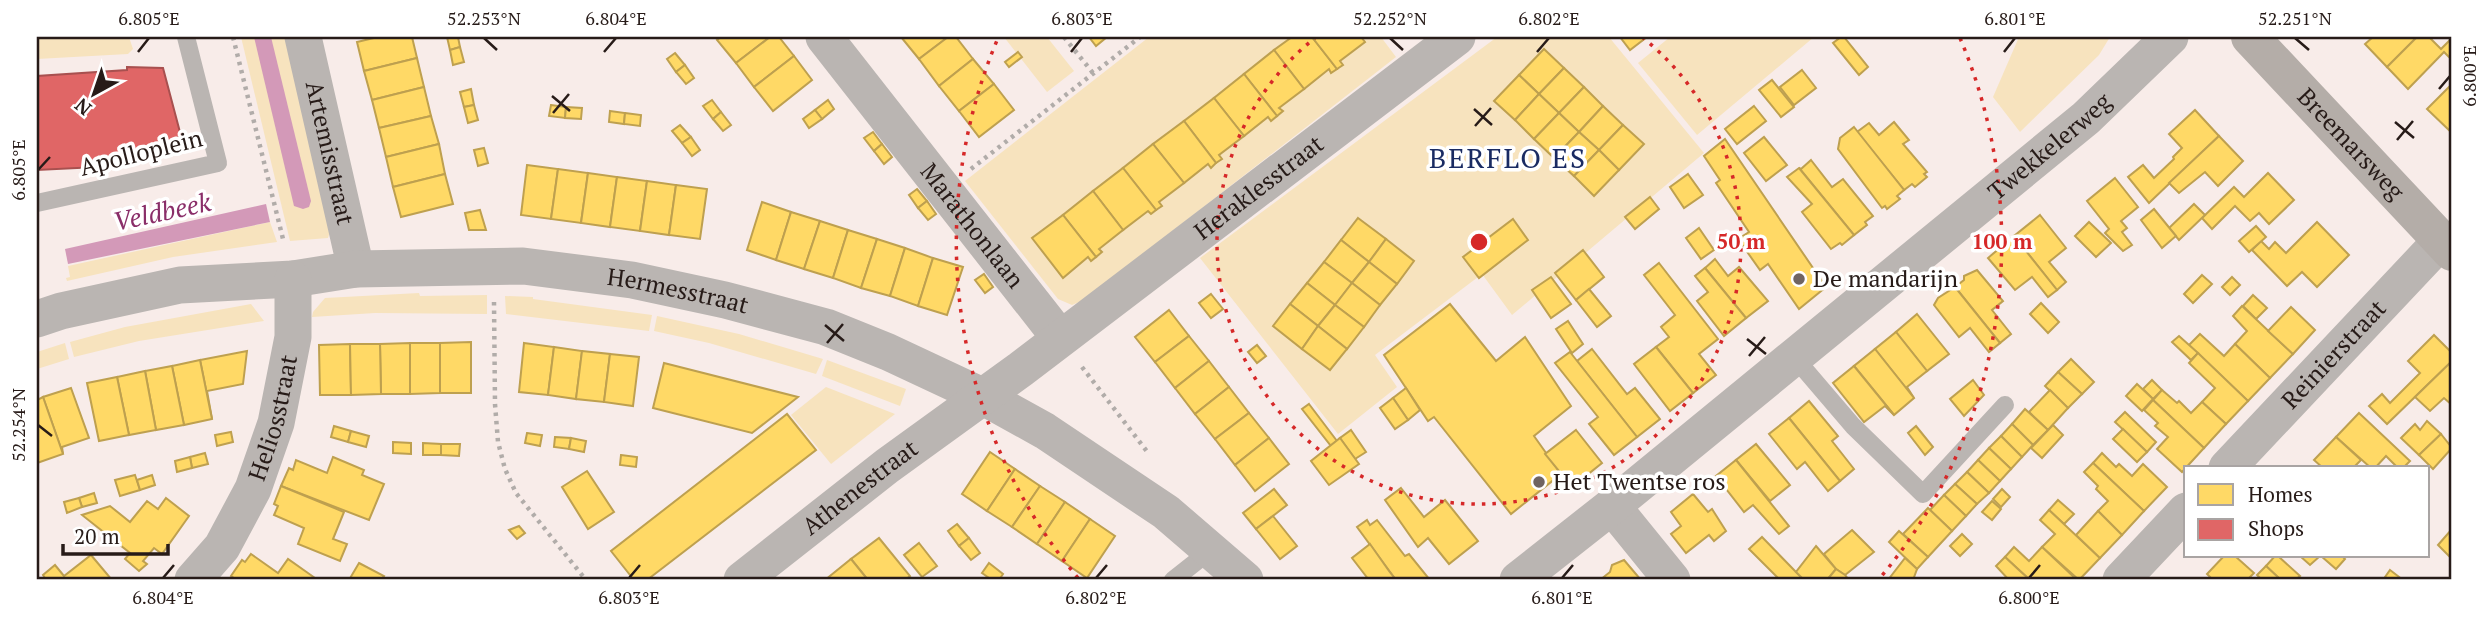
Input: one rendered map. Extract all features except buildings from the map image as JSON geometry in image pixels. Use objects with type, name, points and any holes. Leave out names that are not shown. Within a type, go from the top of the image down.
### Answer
[{"type":"main road","name":"Breemarsweg","points":[[2250,37],[2447,247]]},
{"type":"street","name":"Artemisstraat","points":[[303,37],[356,269]]},
{"type":"street","name":"Marathonlaan","points":[[824,37],[1060,338]]},
{"type":"street","name":"Heraklesstraat","points":[[1060,338],[1457,37]]},
{"type":"street","name":"Twekkelerweg","points":[[1518,580],[2086,118],[2170,37]]},
{"type":"street","name":"Reinierstraat","points":[[2229,466],[2447,247]]},
{"type":"street","name":"Hermesstraat","points":[[37,319],[61,311],[180,285],[293,279],[356,269],[523,266],[632,280],[725,300],[826,327],[888,352],[982,396],[1045,431],[1166,512],[1245,580]]},
{"type":"street","name":"Heliosstraat","points":[[193,580],[222,547],[253,489],[276,423],[293,337],[293,279]]},
{"type":"street","points":[[982,396],[1060,338]]},
{"type":"street","name":"Athenestraat","points":[[742,580],[887,466],[982,396]]},
{"type":"street","points":[[1612,506],[1672,580]]},
{"type":"street","points":[[2121,580],[2184,513]]},
{"type":"lane","name":"Apolloplein","points":[[37,203],[218,163],[186,37]]},
{"type":"lane","points":[[1794,357],[1853,426],[1923,494],[2005,405]]},
{"type":"lane","points":[[1173,580],[1211,550]]},
{"type":"path","points":[[233,37],[293,279]]},
{"type":"path","points":[[1064,37],[1093,73]]},
{"type":"path","points":[[943,191],[1140,37]]},
{"type":"path","points":[[494,266],[495,404],[498,442],[505,469],[516,492],[586,580]]},
{"type":"shaded area","points":[[37,37],[129,37],[133,49],[128,54],[37,59]]},
{"type":"shaded area","points":[[241,37],[287,37],[331,228],[328,238],[290,241]]},
{"type":"shaded area","points":[[254,37],[271,37],[311,201],[309,207],[303,209],[294,206]]},
{"type":"shaded area","points":[[1004,37],[1047,37],[1074,71],[1047,92]]},
{"type":"shaded area","points":[[1149,37],[1381,37],[1396,57],[1084,300],[1072,305],[1058,299],[965,181]]},
{"type":"shaded area","points":[[1497,37],[1609,37],[1704,153],[1512,315],[1482,274],[1375,355],[1397,387],[1338,434],[1200,258]]},
{"type":"shaded area","points":[[1670,37],[1814,37],[1697,135],[1638,63]]},
{"type":"shaded area","points":[[2019,37],[2110,37],[2099,55],[2020,132],[1993,97]]},
{"type":"shaded area","points":[[266,204],[270,222],[68,264],[65,249]]},
{"type":"shaded area","points":[[270,222],[277,242],[173,257],[67,281],[66,278],[70,277],[68,266]]},
{"type":"shaded area","points":[[419,293],[420,296],[487,295],[487,314],[375,313],[312,317],[325,298]]},
{"type":"shaded area","points":[[505,296],[533,297],[652,315],[649,331],[506,314]]},
{"type":"shaded area","points":[[251,304],[264,321],[139,341],[74,357],[70,342],[125,327]]},
{"type":"shaded area","points":[[657,316],[739,334],[823,359],[816,374],[709,343],[654,331]]},
{"type":"shaded area","points":[[65,343],[69,359],[37,369],[37,352]]},
{"type":"shaded area","points":[[827,360],[906,389],[900,406],[822,376]]},
{"type":"shaded area","points":[[826,387],[895,414],[831,464],[791,415]]},
{"type":"place","name":"De mandarijn","points":[[1799,279]]},
{"type":"place","name":"Het Twentse ros","points":[[1539,482]]},
{"type":"district","name":"BERFLO ES","points":[[1508,158]]},
{"type":"water label","name":"Veldbeek","points":[[162,212]]}]
